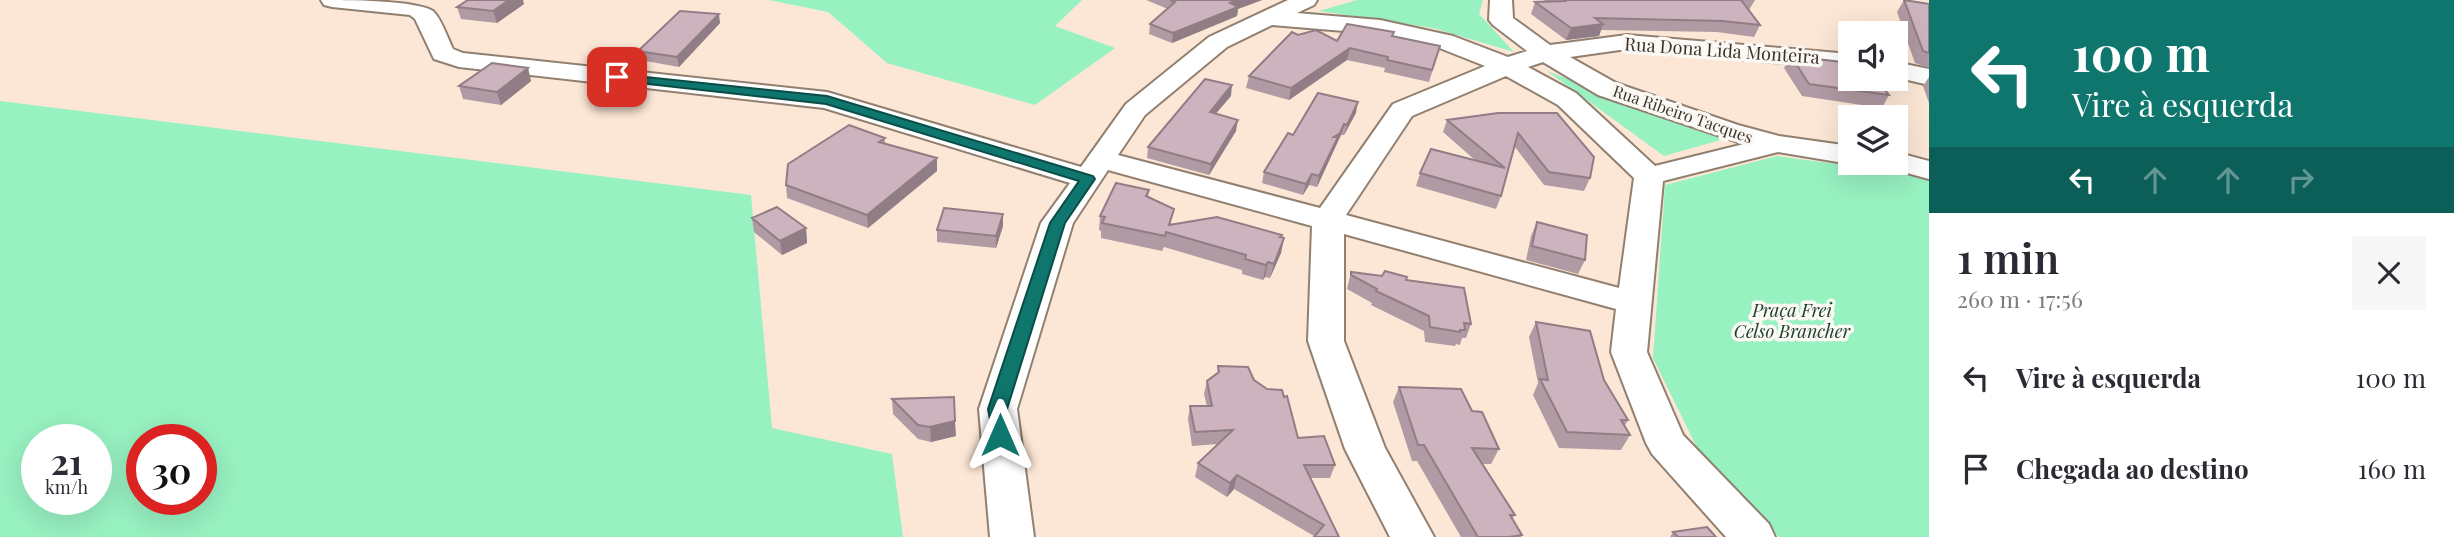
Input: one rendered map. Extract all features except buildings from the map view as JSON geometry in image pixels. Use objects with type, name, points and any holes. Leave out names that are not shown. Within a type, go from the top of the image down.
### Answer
[{"type":"street","points":[[332,0],[416,9],[425,16],[443,54],[459,60],[827,100],[1094,169],[1328,219],[1635,303]]},
{"type":"street","points":[[1012,537],[998,409],[1058,223],[1135,110],[1218,42],[1306,0]]},
{"type":"street","name":"Rua Ribeiro Tacques","points":[[1501,0],[1502,20],[1545,53],[1607,89],[1728,131],[1778,144],[1838,153]]},
{"type":"street","points":[[1270,18],[1380,27],[1444,41],[1507,66],[1567,99],[1649,176]]},
{"type":"street","name":"Rua Dona Lida Monteira","points":[[1328,219],[1402,110],[1545,53],[1627,42],[1838,60]]},
{"type":"street","points":[[1908,72],[1929,77]]},
{"type":"street","points":[[1649,176],[1778,144]]},
{"type":"street","points":[[1908,164],[1929,170]]},
{"type":"street","points":[[1649,176],[1629,352],[1666,443],[1753,537]]},
{"type":"street","points":[[1328,219],[1326,341],[1365,450],[1412,537]]},
{"type":"green space","points":[[769,0],[1082,0],[1055,26],[1115,48],[1035,105],[887,63],[828,12]]},
{"type":"green space","points":[[1357,0],[1483,0],[1479,14],[1514,52],[1433,28],[1319,11]]},
{"type":"green space","points":[[1547,71],[1724,139],[1664,156]]},
{"type":"green space","points":[[0,101],[751,195],[772,428],[892,454],[903,537],[0,537]]},
{"type":"green space","name":"Praça Frei Celso Brancher","points":[[1777,156],[1838,164],[1838,175],[1908,174],[1929,179],[1929,537],[1779,537],[1707,468],[1653,358],[1665,185]]},
{"type":"route","points":[[617,77],[827,100],[1088,179],[1058,223],[998,409],[1000,435]]}]
